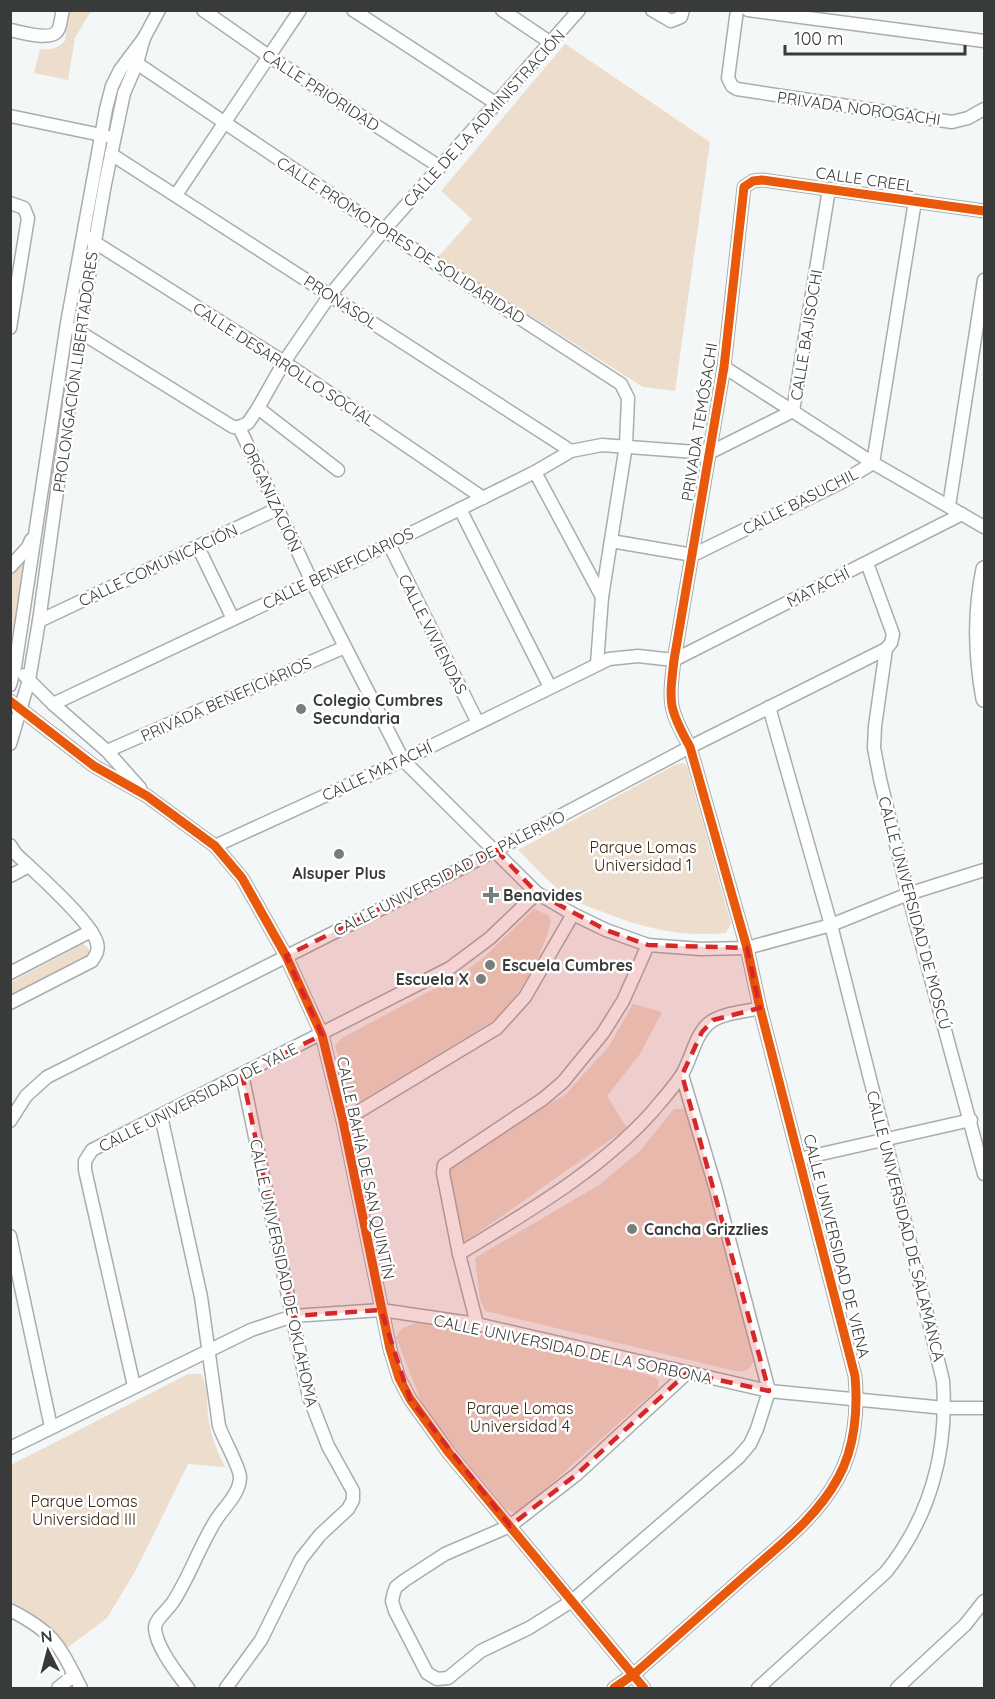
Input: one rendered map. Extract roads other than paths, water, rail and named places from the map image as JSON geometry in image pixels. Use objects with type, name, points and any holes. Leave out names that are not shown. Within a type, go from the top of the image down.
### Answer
[{"type":"main road","points":[[984,568],[976,635],[984,699]]},
{"type":"street","points":[[10,30],[39,36],[54,34],[59,30],[63,10]]},
{"type":"street","name":"PROLONGACIÓN LIBERTADORES","points":[[10,744],[29,680],[79,333],[114,137],[133,61],[159,10]]},
{"type":"street","name":"CALLE PRIORIDAD","points":[[203,10],[270,57],[440,167]]},
{"type":"street","points":[[176,195],[300,10]]},
{"type":"street","points":[[352,10],[497,104]]},
{"type":"street","points":[[502,10],[552,43]]},
{"type":"street","name":"CALLE DE LA ADMINISTRACIÓN","points":[[240,427],[248,423],[284,363],[330,295],[384,230],[579,10]]},
{"type":"street","points":[[652,10],[673,21],[681,17],[683,10]]},
{"type":"street","name":"PRIVADA NOROGACHI","points":[[737,10],[728,78],[732,86],[742,91],[952,122],[968,118],[984,109]]},
{"type":"street","points":[[748,10],[984,41]]},
{"type":"street","name":"PROLONGACIÓN LIBERTADORES","points":[[10,685],[67,323],[100,135],[112,86],[133,61]]},
{"type":"street","name":"CALLE PROMOTORES DE SOLIDARIDAD","points":[[133,61],[384,230],[621,384],[628,398],[626,445],[602,597],[597,664]]},
{"type":"street","points":[[10,116],[114,137]]},
{"type":"street","name":"PRONASOL","points":[[111,154],[570,451]]},
{"type":"street","name":"CALLE CREEL","points":[[744,187],[753,181],[762,180],[984,211]]},
{"type":"street","name":"PRIVADA TEMÓSACHI","points":[[690,747],[675,721],[670,696],[674,660],[724,367],[744,187]]},
{"type":"street","name":"CALLE BAJISOCHI","points":[[710,453],[793,411],[829,189]]},
{"type":"street","name":"CALLE BASUCHIL","points":[[693,555],[840,483],[873,463],[915,201]]},
{"type":"street","points":[[10,203],[24,208],[28,218],[13,298],[10,328]]},
{"type":"street","name":"CALLE DESARROLLO SOCIAL","points":[[82,234],[284,363],[483,498]]},
{"type":"street","points":[[949,506],[984,280]]},
{"type":"street","points":[[67,323],[79,333],[233,427],[240,427]]},
{"type":"street","points":[[724,367],[873,463],[962,514],[984,524]]},
{"type":"street","points":[[258,408],[338,470]]},
{"type":"street","name":"ORGANIZACIÓN","points":[[240,427],[312,582],[403,760],[537,892],[573,914],[606,930],[648,945],[700,949],[747,948],[831,925],[908,894],[984,870]]},
{"type":"street","name":"CALLE BENEFICIARIOS","points":[[53,704],[312,582],[535,472],[570,451],[602,445],[626,445]]},
{"type":"street","points":[[626,445],[710,453]]},
{"type":"street","points":[[535,472],[602,597]]},
{"type":"street","name":"CALLE COMUNICACIÓN","points":[[39,621],[277,509]]},
{"type":"street","points":[[460,509],[550,687]]},
{"type":"street","name":"MATACHÍ","points":[[674,660],[962,514]]},
{"type":"street","points":[[10,567],[28,548],[37,524],[52,525]]},
{"type":"street","points":[[611,542],[693,555]]},
{"type":"street","name":"CALLE VIVIENDAS","points":[[389,544],[478,723]]},
{"type":"street","points":[[198,547],[233,619]]},
{"type":"street","points":[[867,563],[893,634],[891,643],[886,649]]},
{"type":"street","name":"PRIVADA BENEFICIARIOS","points":[[107,751],[345,647]]},
{"type":"street","name":"CALLE UNIVERSIDAD DE PALERMO","points":[[10,1121],[26,1096],[47,1077],[496,850],[690,747],[886,649]]},
{"type":"street","name":"CALLE UNIVERSIDAD DE MOSCÚ","points":[[886,649],[874,748],[908,894],[984,1174]]},
{"type":"street","name":"CALLE MATACHÍ","points":[[215,846],[403,760],[597,664],[622,656],[674,660]]},
{"type":"street","name":"CALLE BAHÍA DE SAN QUINTÍN","points":[[13,664],[53,704],[107,751],[147,796]]},
{"type":"street","name":"CALLE BAHÍA DE SAN QUINTÍN","points":[[10,701],[94,766],[147,796],[215,846],[242,878],[286,956],[322,1035],[343,1121],[381,1310],[399,1378],[410,1399],[449,1453],[644,1689]]},
{"type":"street","name":"CALLE UNIVERSIDAD DE SALAMANCA","points":[[758,1689],[886,1572],[903,1550],[925,1506],[938,1464],[945,1408],[943,1381],[885,1138],[831,925],[769,707]]},
{"type":"street","name":"CALLE UNIVERSIDAD DE VIENA","points":[[614,1689],[633,1675],[792,1534],[822,1502],[839,1477],[846,1458],[853,1432],[857,1400],[855,1376],[760,1008],[747,948],[690,747]]},
{"type":"street","points":[[10,1004],[92,960],[98,945],[91,931],[12,851]]},
{"type":"street","points":[[10,876],[29,866]]},
{"type":"street","name":"CALLE UNIVERSIDAD DE YALE","points":[[134,1386],[85,1170],[85,1161],[92,1150],[450,968],[490,938],[537,892]]},
{"type":"street","points":[[343,1121],[497,1028],[525,997],[573,914]]},
{"type":"street","points":[[10,974],[91,931]]},
{"type":"street","points":[[477,1324],[459,1254],[443,1173],[446,1162],[543,1099],[563,1082],[592,1048],[618,1009],[648,945]]},
{"type":"street","points":[[459,1254],[560,1191],[594,1167],[623,1141],[652,1112],[682,1075],[707,1026],[718,1019],[760,1008]]},
{"type":"street","name":"CALLE UNIVERSIDAD DE OKLAHOMA","points":[[226,1689],[261,1640],[301,1559],[320,1535],[348,1509],[353,1500],[351,1488],[328,1446],[309,1398],[242,1074]]},
{"type":"street","points":[[682,1075],[715,1186],[769,1391],[758,1429],[750,1444],[738,1458],[573,1601],[529,1628],[481,1651],[454,1675],[437,1679],[427,1673],[395,1611],[392,1601],[396,1587],[445,1554],[510,1526],[577,1474],[687,1373]]},
{"type":"street","points":[[161,1116],[201,1298],[219,1426],[240,1470],[237,1491],[205,1539],[182,1588],[169,1609],[156,1622],[155,1629],[159,1642],[188,1689]]},
{"type":"street","points":[[799,1159],[971,1120]]},
{"type":"street","points":[[10,1236],[51,1427]]},
{"type":"street","name":"CALLE UNIVERSIDAD DE LA SORBONA","points":[[10,1448],[251,1330],[293,1316],[381,1310],[477,1324],[769,1391],[945,1408],[984,1408]]},
{"type":"street","points":[[897,1689],[965,1625],[984,1601]]},
{"type":"street","points":[[10,1610],[36,1624],[55,1640],[66,1656],[81,1689]]},
{"type":"street","points":[[58,1689],[74,1675]]},
{"type":"place","name":"Colegio Cumbres Secundaria","points":[[301,709]]},
{"type":"place","name":"Alsuper Plus","points":[[339,854]]},
{"type":"place","name":"Benavides","points":[[491,895]]},
{"type":"place","name":"Escuela Cumbres","points":[[490,965]]},
{"type":"place","name":"Escuela X","points":[[481,979]]},
{"type":"place","name":"Cancha Grizzlies","points":[[632,1229]]},
{"type":"park label","name":"Parque Lomas Universidad 1","points":[[643,856]]},
{"type":"park label","name":"Parque Lomas Universidad 4","points":[[520,1417]]},
{"type":"park label","name":"Parque Lomas Universidad III","points":[[84,1510]]}]
